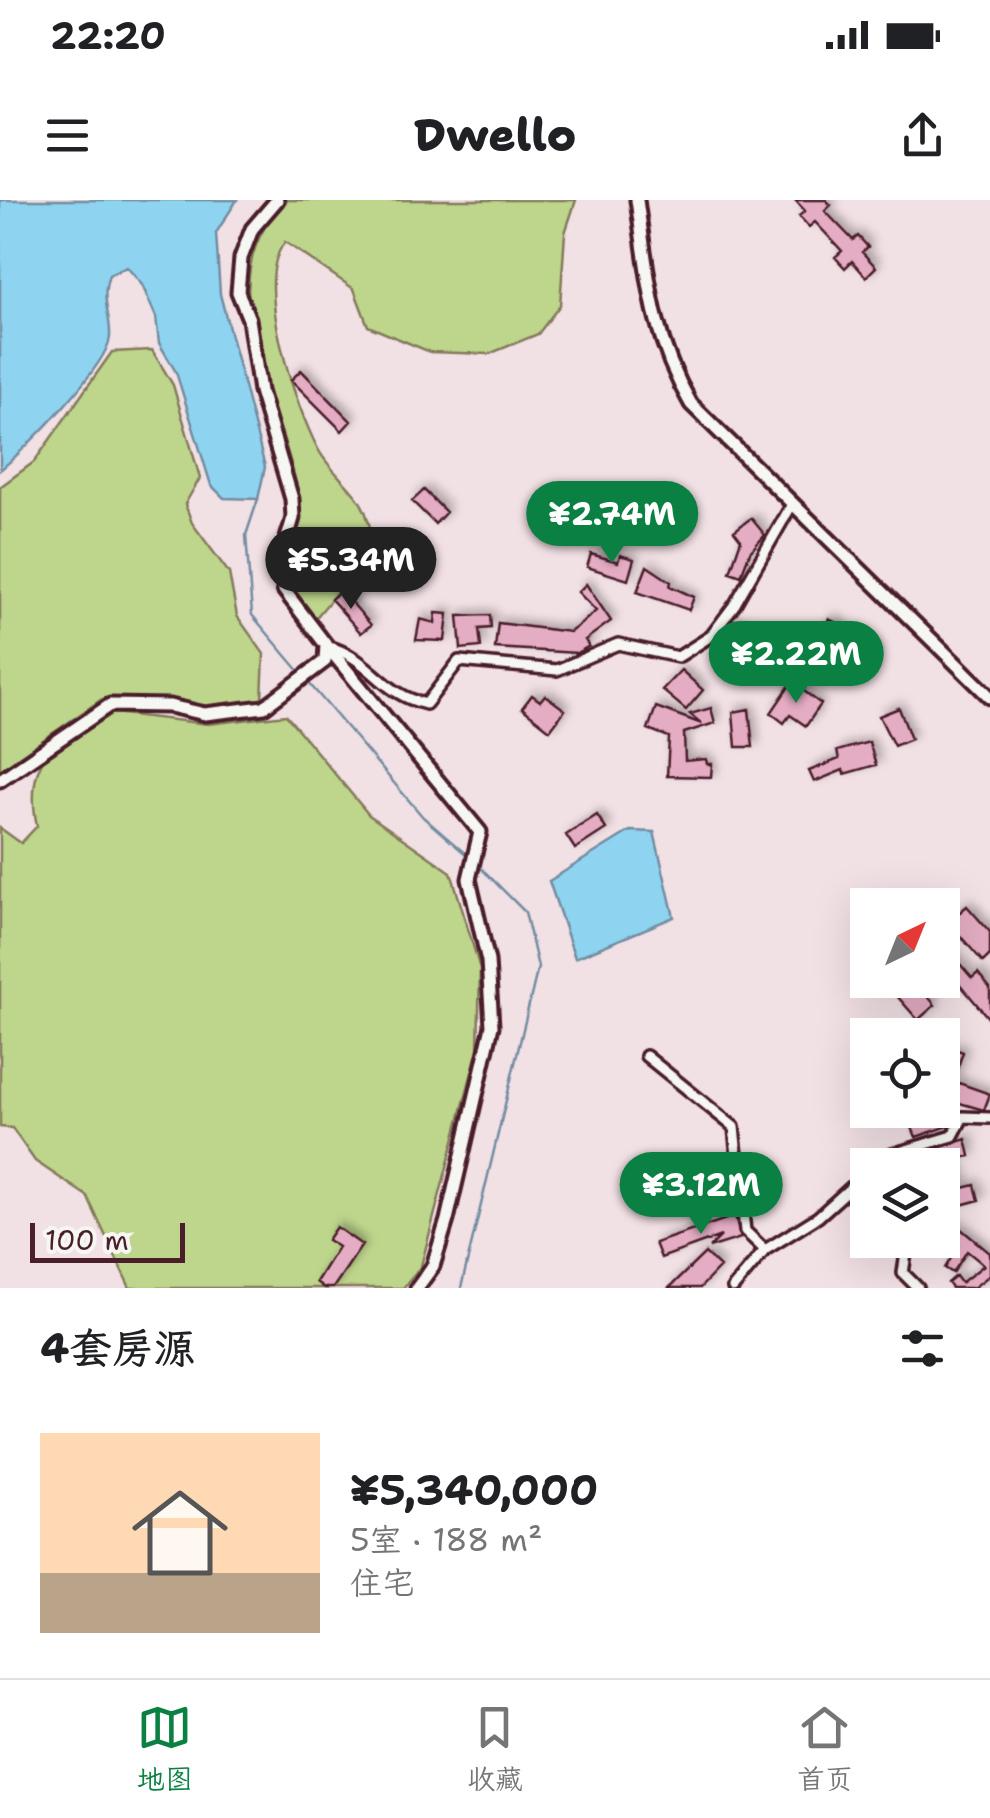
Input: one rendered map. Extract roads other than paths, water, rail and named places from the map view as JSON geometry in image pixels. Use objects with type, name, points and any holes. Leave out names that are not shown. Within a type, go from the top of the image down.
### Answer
[{"type":"street","points":[[277,200],[252,229],[241,258],[238,292],[249,319],[260,391],[292,499],[293,518],[283,552],[284,590],[480,832],[469,879],[488,961],[492,1026],[447,1220],[433,1266],[417,1288]]},
{"type":"street","points":[[637,200],[654,317],[665,360],[691,404],[990,697]]},
{"type":"street","points":[[326,645],[356,654],[400,698],[426,704],[459,661],[558,670],[618,644],[678,657],[711,636],[735,604],[791,506]]},
{"type":"street","points":[[0,780],[110,705],[170,706],[205,714],[264,707],[325,661],[326,645]]},
{"type":"street","points":[[646,1056],[734,1127],[738,1198],[745,1231],[765,1250]]},
{"type":"street","points":[[913,1148],[953,1136],[963,1117],[990,1118]]},
{"type":"street","points":[[733,1288],[765,1250],[818,1217],[850,1188]]},
{"type":"street","points":[[905,1258],[902,1273],[918,1288]]},
{"type":"water","points":[[0,200],[237,200],[216,233],[220,294],[265,467],[258,499],[224,498],[211,485],[176,372],[159,343],[156,317],[142,285],[127,267],[109,275],[105,293],[110,337],[106,350],[45,427],[0,470]]},
{"type":"water","points":[[630,831],[654,832],[674,917],[575,958],[549,881]]},
{"type":"waterway","points":[[258,499],[246,535],[252,615],[300,672]]},
{"type":"waterway","points":[[308,682],[423,817],[468,856]]},
{"type":"waterway","points":[[461,1288],[538,967],[525,912],[478,865]]}]
